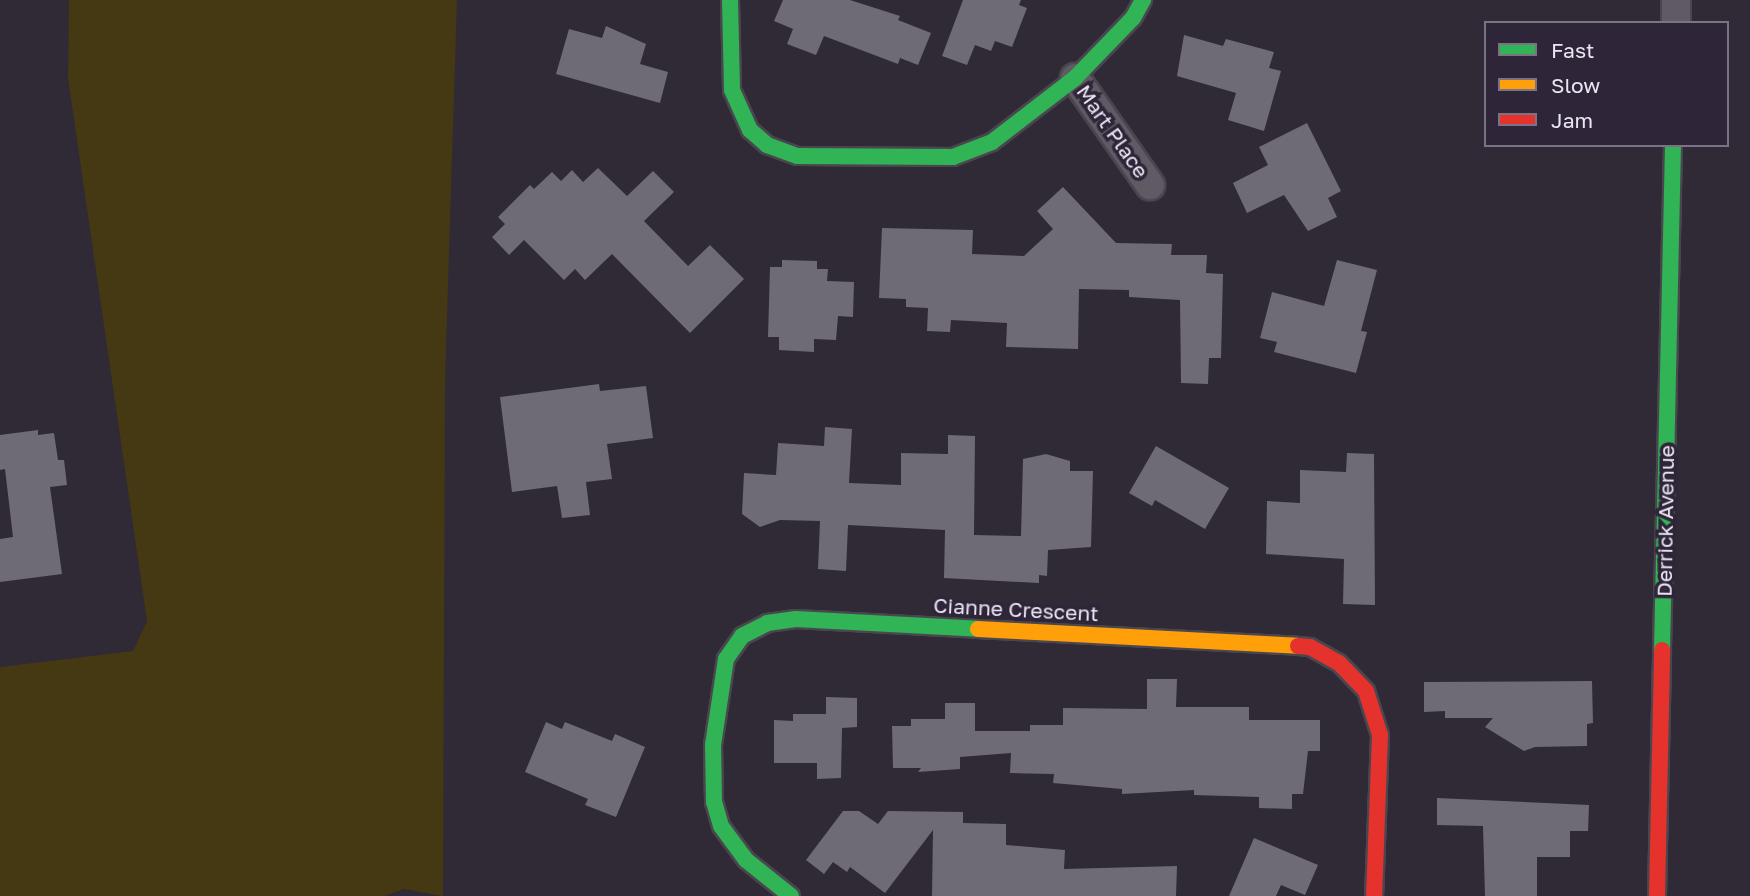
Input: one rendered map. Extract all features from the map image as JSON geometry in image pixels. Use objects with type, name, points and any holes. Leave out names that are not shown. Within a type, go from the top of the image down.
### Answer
[{"type":"street","points":[[730,0],[732,90],[750,130],[767,145],[797,156],[953,157],[973,152],[992,142],[1075,78],[1133,18],[1143,0]]},
{"type":"street","points":[[1676,0],[1676,21]]},
{"type":"street","name":"Mart Place","points":[[1075,78],[1150,185]]},
{"type":"street","name":"Derrick Avenue","points":[[1657,896],[1673,147]]},
{"type":"street","name":"Cianne Crescent","points":[[790,896],[746,860],[721,826],[714,802],[713,745],[726,659],[742,636],[767,623],[796,619],[1310,647],[1339,663],[1366,691],[1380,735],[1374,896]]},
{"type":"shaded area","points":[[69,0],[457,0],[445,381],[443,896],[404,889],[384,896],[0,896],[0,667],[133,651],[147,621],[68,78]]},
{"type":"building","points":[[783,0],[850,0],[900,16],[898,20],[931,33],[918,65],[900,58],[898,64],[824,36],[816,55],[787,44],[793,29],[774,21]]},
{"type":"building","points":[[963,0],[1021,0],[1019,5],[1027,8],[1012,47],[995,41],[991,51],[975,45],[967,65],[942,56]]},
{"type":"building","points":[[606,26],[646,44],[640,64],[668,72],[660,103],[556,74],[569,29],[602,38]]},
{"type":"building","points":[[1184,35],[1223,46],[1226,39],[1274,52],[1269,68],[1281,71],[1264,131],[1228,120],[1236,93],[1177,76]]},
{"type":"building","points":[[1307,123],[1341,191],[1328,198],[1337,217],[1308,231],[1284,195],[1247,213],[1233,183],[1268,165],[1259,147]]},
{"type":"building","points":[[598,168],[627,196],[653,171],[674,192],[644,221],[688,266],[710,245],[744,279],[690,333],[612,254],[585,280],[575,269],[564,280],[524,240],[509,255],[492,237],[505,224],[498,217],[530,185],[534,189],[552,172],[561,181],[572,170],[583,182]]},
{"type":"building","points":[[1063,187],[1116,243],[1172,244],[1171,255],[1207,255],[1206,273],[1223,274],[1221,358],[1209,358],[1208,384],[1181,383],[1180,300],[1129,297],[1129,290],[1079,289],[1078,349],[1006,347],[1007,323],[951,320],[950,332],[927,331],[928,308],[906,307],[906,299],[879,298],[882,228],[973,230],[972,254],[1024,256],[1053,229],[1037,211]]},
{"type":"building","points":[[782,260],[817,261],[817,269],[828,269],[827,281],[854,282],[853,317],[838,316],[836,340],[814,339],[814,352],[779,350],[779,337],[768,337],[770,267],[782,267]]},
{"type":"building","points":[[1337,260],[1377,270],[1361,331],[1367,332],[1356,373],[1274,352],[1277,342],[1260,338],[1272,292],[1324,306]]},
{"type":"building","points":[[599,384],[600,391],[646,386],[653,438],[607,444],[612,479],[586,482],[590,515],[562,518],[557,486],[512,492],[500,397]]},
{"type":"building","points":[[825,427],[852,429],[849,483],[901,485],[901,453],[948,454],[948,435],[975,436],[974,535],[1021,536],[1023,459],[1046,454],[1070,461],[1070,471],[1093,471],[1091,547],[1048,550],[1047,576],[1039,575],[1039,583],[944,578],[945,530],[848,525],[846,571],[818,569],[820,521],[780,520],[760,527],[742,514],[744,473],[776,475],[778,443],[824,446]]},
{"type":"building","points":[[38,430],[38,435],[54,433],[58,460],[64,460],[67,485],[50,487],[62,574],[0,582],[0,539],[13,537],[5,469],[0,470],[0,435]]},
{"type":"building","points":[[1156,446],[1229,488],[1205,529],[1155,500],[1152,506],[1129,493]]},
{"type":"building","points":[[1347,453],[1374,454],[1375,605],[1343,604],[1344,559],[1266,554],[1267,501],[1300,503],[1300,470],[1346,472]]},
{"type":"building","points":[[1147,679],[1177,679],[1176,707],[1249,707],[1249,720],[1320,720],[1320,751],[1308,751],[1303,794],[1292,794],[1292,809],[1259,808],[1259,797],[1194,795],[1194,790],[1122,794],[1122,789],[1053,783],[1054,774],[1010,773],[1011,753],[960,757],[960,769],[918,772],[921,768],[893,768],[892,726],[911,726],[911,719],[945,719],[945,703],[975,703],[975,731],[1030,731],[1030,725],[1063,725],[1063,708],[1147,709]]},
{"type":"building","points":[[1592,681],[1593,723],[1587,724],[1587,746],[1535,747],[1524,751],[1485,727],[1493,718],[1445,718],[1445,711],[1424,712],[1424,682]]},
{"type":"building","points":[[826,697],[857,698],[857,727],[842,728],[841,778],[817,779],[817,763],[774,763],[774,720],[793,721],[793,714],[826,714]]},
{"type":"building","points":[[546,722],[562,729],[565,722],[612,741],[615,734],[645,747],[616,817],[585,805],[588,799],[525,772]]},
{"type":"building","points":[[1437,798],[1589,805],[1588,831],[1570,831],[1570,857],[1537,857],[1537,896],[1485,896],[1483,826],[1437,825]]},
{"type":"building","points":[[843,811],[859,811],[878,824],[888,811],[963,812],[963,823],[1006,824],[1006,845],[1065,850],[1064,869],[1177,866],[1176,896],[932,896],[933,830],[885,893],[850,867],[847,872],[833,862],[824,874],[806,860]]},
{"type":"building","points":[[1254,838],[1318,865],[1305,895],[1281,885],[1276,896],[1229,896]]},
{"type":"traffic: fast","points":[[730,0],[732,90],[750,130],[767,145],[797,156],[953,157],[992,142],[1075,78],[1133,18],[1143,0]]},
{"type":"traffic: fast","points":[[1662,650],[1673,147]]},
{"type":"traffic: fast","points":[[791,896],[746,860],[721,826],[714,802],[713,745],[726,659],[742,636],[767,623],[796,619],[978,629]]},
{"type":"traffic: slow","points":[[978,629],[1298,646]]},
{"type":"traffic: jam","points":[[1298,646],[1310,647],[1339,663],[1366,691],[1380,735],[1374,896]]},
{"type":"traffic: jam","points":[[1657,896],[1662,650]]}]
